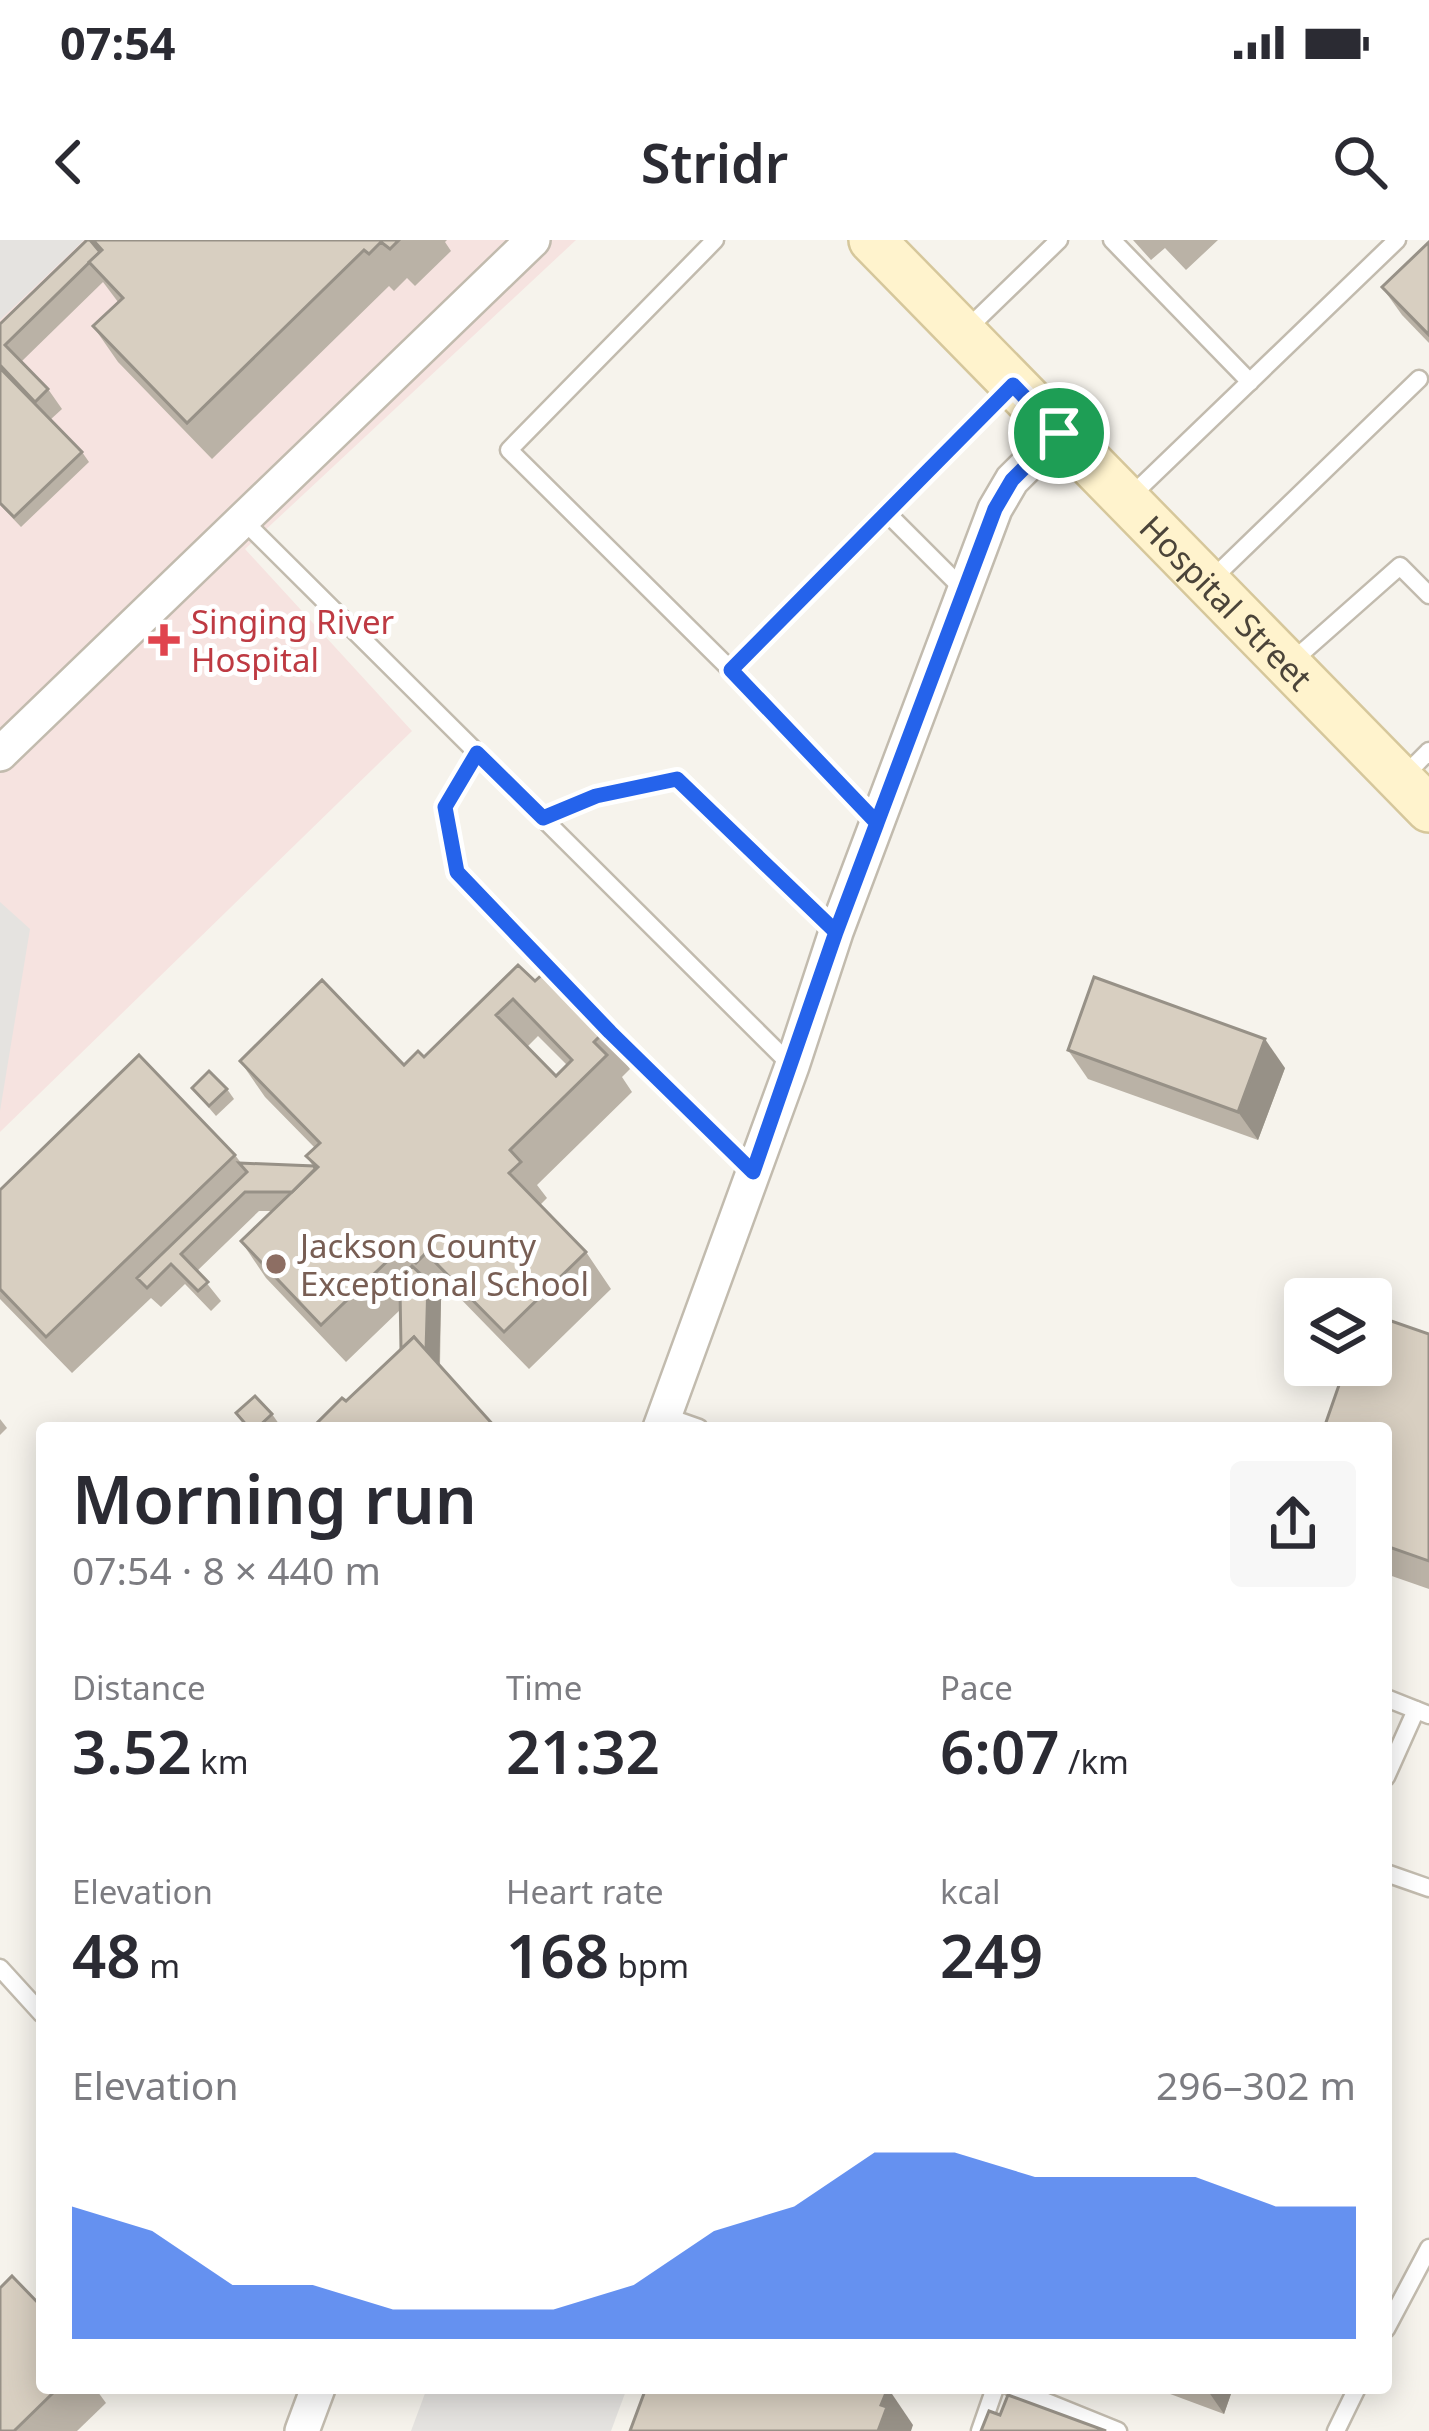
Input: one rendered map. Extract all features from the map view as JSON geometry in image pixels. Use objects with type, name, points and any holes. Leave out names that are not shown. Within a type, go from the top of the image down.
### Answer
[{"type":"street","points":[[0,754],[533,240]]},
{"type":"street","name":"Hospital Street","points":[[872,240],[1288,665],[1419,780]]},
{"type":"street","points":[[662,1422],[836,932],[995,509],[1012,480],[1059,433]]},
{"type":"street","points":[[302,2431],[316,2394]]},
{"type":"lane","points":[[715,240],[509,450],[877,823]]},
{"type":"lane","points":[[962,333],[1059,240]]},
{"type":"lane","points":[[1112,240],[1250,382]]},
{"type":"lane","points":[[1126,500],[1397,240]]},
{"type":"lane","points":[[1208,584],[1419,380]]},
{"type":"lane","points":[[731,670],[1013,385]]},
{"type":"lane","points":[[887,513],[965,590]]},
{"type":"lane","points":[[242,519],[792,1066]]},
{"type":"lane","points":[[1288,665],[1400,566],[1429,596]]},
{"type":"lane","points":[[477,753],[445,807],[457,872],[753,1172]]},
{"type":"lane","points":[[543,818],[596,796],[677,779],[836,932]]},
{"type":"lane","points":[[1392,1700],[1423,1713],[1392,1767]]},
{"type":"lane","points":[[1392,1875],[1429,1888]]},
{"type":"lane","points":[[0,1968],[36,2007]]},
{"type":"lane","points":[[1392,2318],[1429,2248]]},
{"type":"lane","points":[[980,2431],[992,2394]]},
{"type":"lane","points":[[1336,2431],[1354,2394]]},
{"type":"lane","points":[[1048,2395],[1118,2431]]},
{"type":"shaded area","name":"Singing River Hospital","points":[[0,240],[576,240],[245,549],[412,731],[0,1132]]},
{"type":"shaded area","points":[[0,240],[84,240],[0,320]]},
{"type":"shaded area","points":[[0,902],[30,929],[0,1111]]},
{"type":"shaded area","points":[[425,2394],[625,2394],[611,2431],[411,2431]]},
{"type":"building","points":[[87,240],[100,252],[5,345],[48,389],[35,402],[0,365],[0,324]]},
{"type":"building","points":[[93,240],[399,240],[390,249],[381,242],[369,254],[364,250],[187,423],[93,326],[123,298],[89,262],[102,250]]},
{"type":"building","points":[[1429,242],[1429,335],[1382,287]]},
{"type":"building","points":[[0,368],[82,452],[14,517],[0,503]]},
{"type":"building","points":[[518,965],[535,981],[545,972],[604,1032],[594,1042],[607,1055],[510,1150],[521,1162],[509,1173],[586,1252],[504,1332],[426,1253],[416,1263],[400,1249],[321,1325],[241,1241],[318,1167],[306,1156],[320,1143],[240,1061],[322,980],[404,1065],[418,1051],[424,1057]],"holes":[[[513,999],[572,1060],[556,1076],[496,1015]]]},
{"type":"building","points":[[1094,977],[1265,1039],[1238,1112],[1068,1050]]},
{"type":"building","points":[[139,1055],[235,1155],[46,1337],[0,1289],[0,1190]]},
{"type":"building","points":[[209,1071],[227,1089],[209,1106],[192,1088]]},
{"type":"building","points":[[239,1163],[315,1169],[292,1192],[245,1192],[181,1254],[208,1282],[198,1291],[171,1264],[147,1288],[137,1278],[247,1172]]},
{"type":"building","points":[[412,1266],[428,1281],[426,1351],[414,1337],[401,1349],[400,1290],[395,1284]]},
{"type":"building","points":[[1392,1321],[1429,1334],[1429,1561],[1392,1548],[1392,1422],[1326,1422],[1339,1386],[1392,1386]]},
{"type":"building","points":[[414,1337],[491,1422],[318,1422],[342,1398],[346,1401]]},
{"type":"building","points":[[255,1396],[272,1414],[263,1422],[244,1422],[236,1413]]},
{"type":"building","points":[[12,2276],[36,2301],[36,2394],[52,2394],[14,2431],[0,2431],[0,2288]]},
{"type":"building","points":[[644,2394],[886,2394],[881,2405],[887,2407],[878,2431],[630,2431]]},
{"type":"building","points":[[1008,2395],[1106,2431],[981,2431],[989,2411],[1000,2415]]},
{"type":"place","name":"Singing River Hospital","points":[[164,640]]},
{"type":"place","name":"Jackson County Exceptional School","points":[[276,1264]]},
{"type":"route","points":[[1059,433],[1012,480],[995,509],[836,932],[753,1172],[457,872],[445,807],[477,753],[543,818],[596,796],[677,779],[836,932],[877,823],[731,670],[1013,385],[1059,433]]}]
